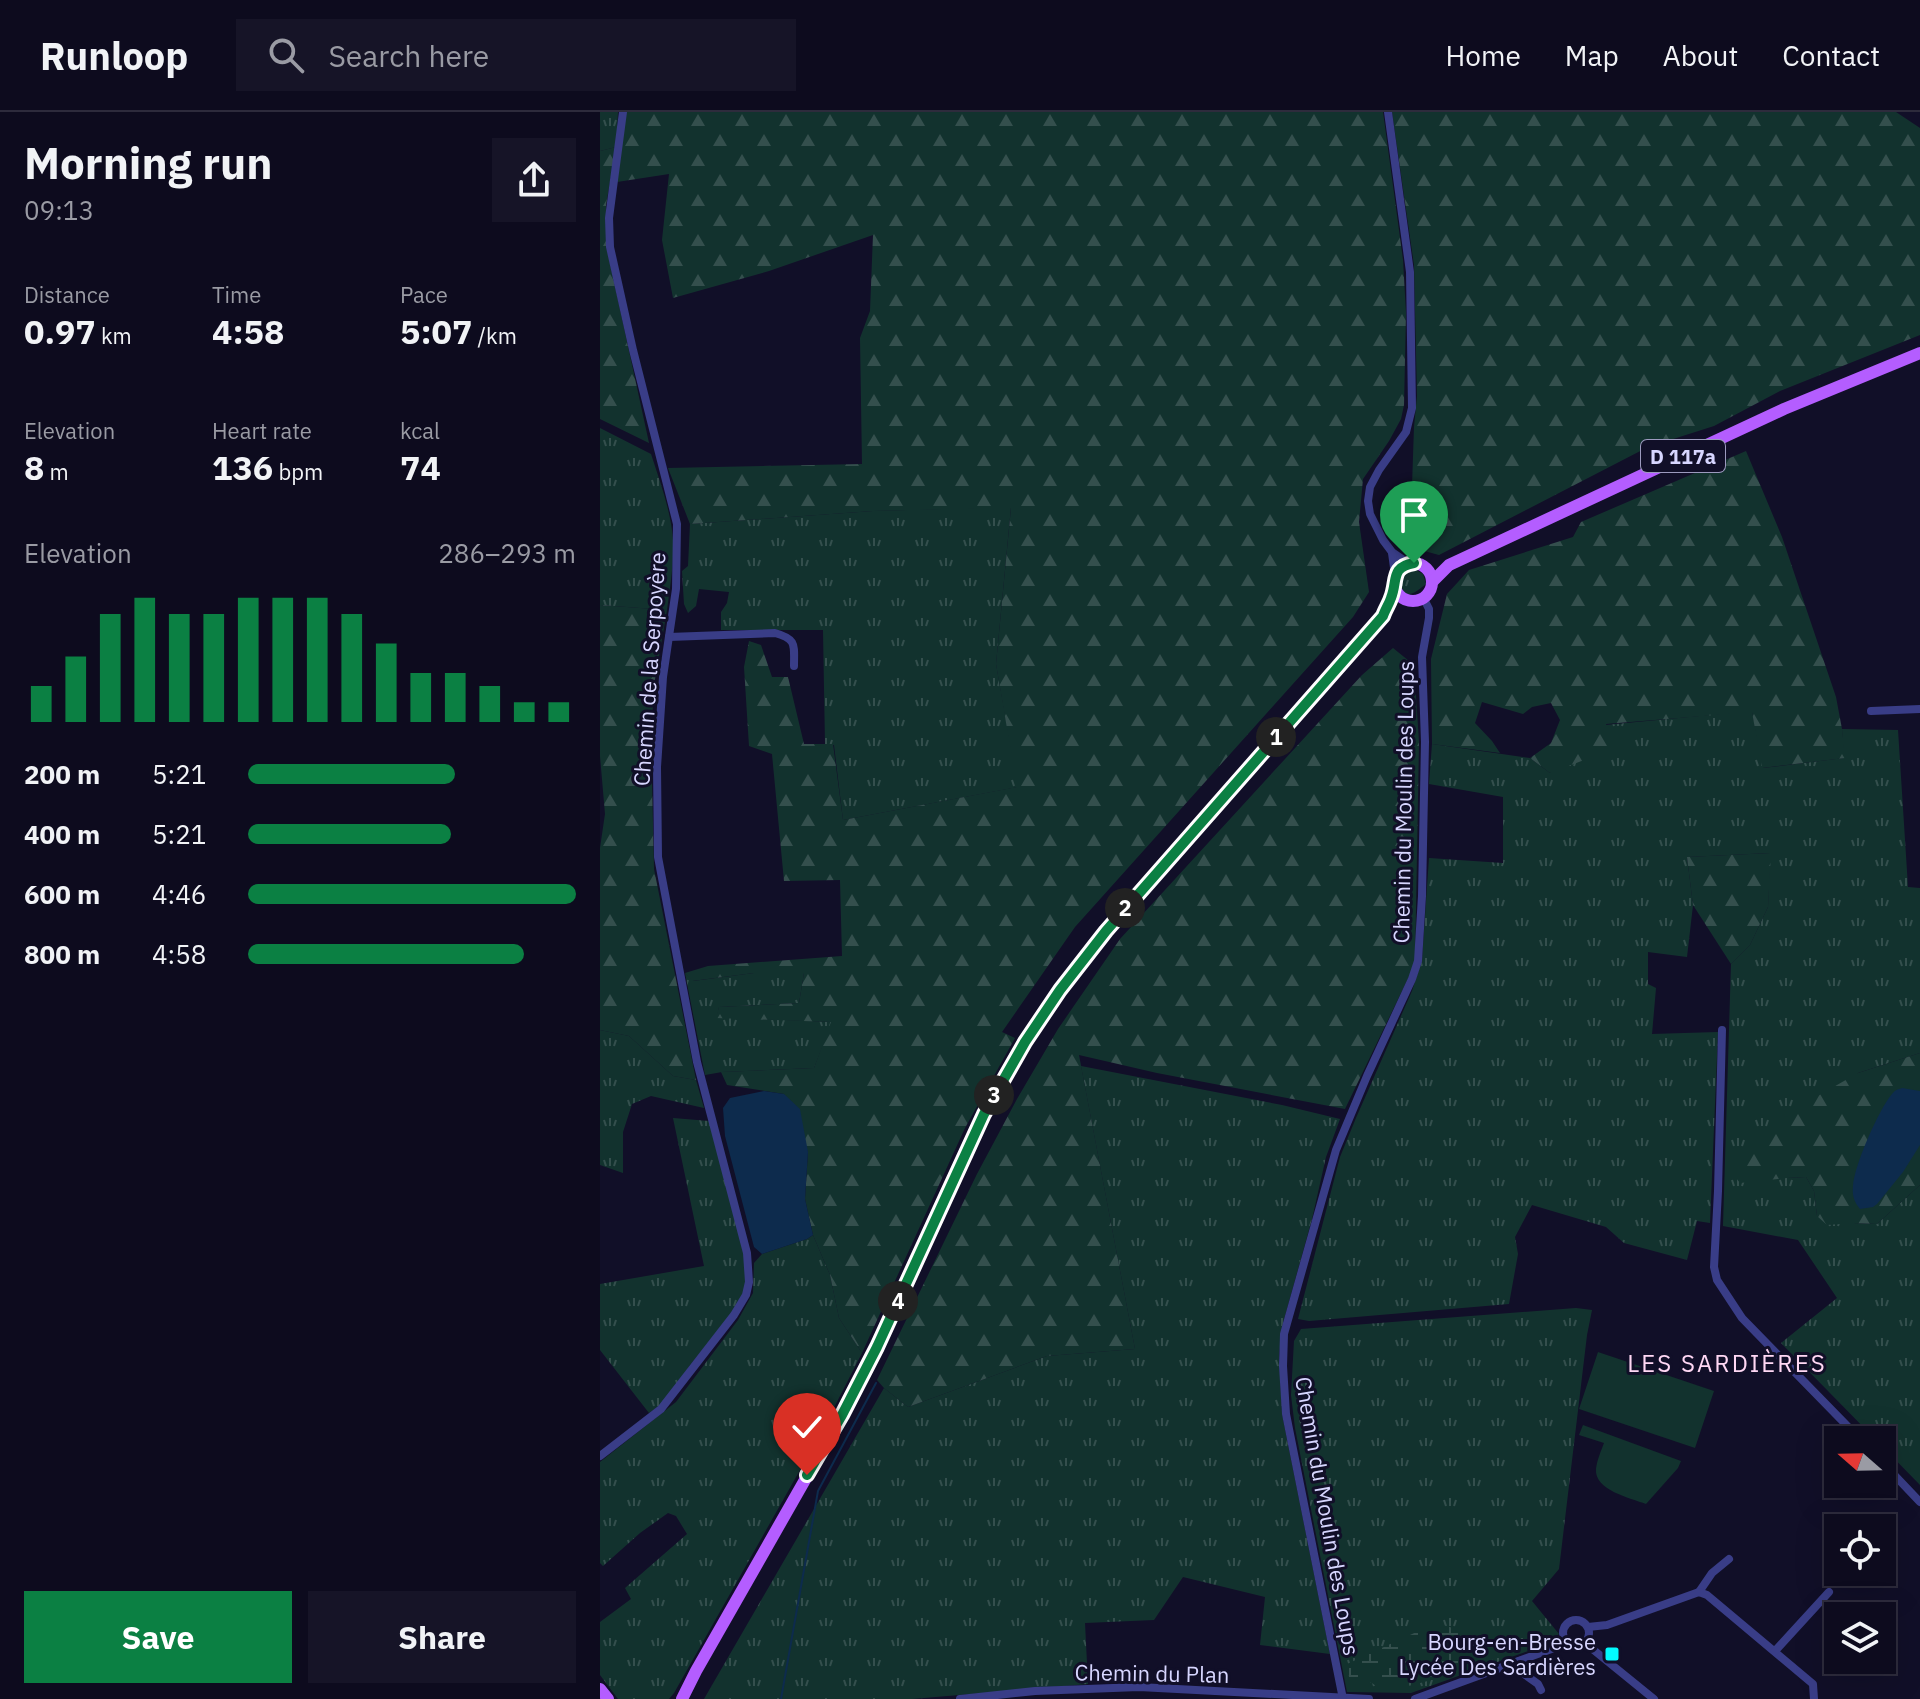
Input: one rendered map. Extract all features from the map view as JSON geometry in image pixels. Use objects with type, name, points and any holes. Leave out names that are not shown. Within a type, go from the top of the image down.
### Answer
[{"type":"main road","name":"D 117a","points":[[1432,582],[1449,565],[1784,409],[1920,353]]},
{"type":"main road","points":[[1383,616],[1392,596],[1395,579],[1398,570],[1408,563],[1424,567],[1432,582],[1423,597],[1409,600],[1397,592],[1395,579]]},
{"type":"main road","name":"D 117a","points":[[1424,567],[1449,565]]},
{"type":"main road","points":[[680,1698],[842,1415],[877,1347],[984,1114],[1025,1042],[1106,931],[1383,616],[1409,600]]},
{"type":"main road","points":[[600,1689],[608,1699]]},
{"type":"street","name":"Chemin de la Serpoyère","points":[[600,1456],[641,1426],[670,1399],[734,1315],[746,1295],[749,1282],[747,1253],[697,1062],[658,857],[657,767],[663,677],[676,589],[677,524],[610,247],[609,218],[623,112]]},
{"type":"street","points":[[1388,112],[1410,272],[1412,408],[1406,432],[1379,470],[1370,487],[1368,501],[1375,525],[1392,552],[1408,563]]},
{"type":"street","points":[[1392,552],[1395,579]]},
{"type":"street","name":"Chemin du Moulin des Loups","points":[[1343,1698],[1286,1414],[1284,1334],[1336,1150],[1418,961],[1425,742],[1422,657],[1429,618],[1429,609],[1423,597]]},
{"type":"street","points":[[669,637],[775,633],[789,637],[793,643],[794,666]]},
{"type":"street","points":[[1871,711],[1920,709]]},
{"type":"street","points":[[1722,1030],[1714,1267],[1717,1280],[1742,1318],[1847,1426]]},
{"type":"street","points":[[1896,1477],[1920,1502]]},
{"type":"street","points":[[1588,1627],[1607,1625],[1699,1592],[1712,1573],[1729,1559]]},
{"type":"street","points":[[1699,1592],[1707,1595],[1813,1684],[1814,1699]]},
{"type":"street","points":[[1775,1651],[1829,1592]]},
{"type":"street","points":[[1547,1651],[1563,1634],[1565,1625],[1574,1619],[1584,1622],[1589,1636],[1585,1643],[1576,1646],[1568,1643],[1563,1634]]},
{"type":"street","points":[[1415,1699],[1568,1643]]},
{"type":"street","points":[[1585,1643],[1654,1699]]},
{"type":"street","points":[[1519,1661],[1524,1674],[1541,1690]]},
{"type":"street","name":"Chemin du Plan","points":[[960,1699],[1035,1691],[1135,1687],[1369,1699]]},
{"type":"green space","points":[[600,112],[618,112],[616,147],[600,151]]},
{"type":"green space","points":[[626,112],[1383,112],[1403,260],[1406,313],[1404,405],[1401,419],[1389,441],[1363,479],[1359,522],[1369,592],[1353,617],[1075,927],[1002,1032],[1015,1038],[965,1128],[862,1353],[839,1318],[830,1275],[813,1235],[805,1199],[808,1152],[784,1094],[727,1085],[721,1072],[814,1068],[831,1022],[716,1018],[719,1007],[799,1003],[804,973],[754,973],[692,981],[685,973],[708,966],[842,956],[840,880],[784,881],[772,754],[749,746],[744,667],[749,641],[761,645],[772,677],[788,677],[804,744],[833,744],[843,820],[1017,787],[996,664],[1011,508],[873,511],[690,524],[668,468],[862,464],[860,338],[870,311],[873,235],[769,271],[673,298],[662,240],[669,174],[617,182]]},
{"type":"green space","points":[[1392,112],[1896,112],[1920,128],[1920,335],[1780,391],[1714,426],[1648,447],[1439,555],[1410,547],[1417,396],[1414,265]]},
{"type":"green space","points":[[616,147],[606,205],[606,245],[649,443],[600,419],[600,151]]},
{"type":"green space","points":[[600,428],[651,454],[672,529],[667,610],[600,605]]},
{"type":"green space","points":[[1746,451],[1782,537],[1836,697],[1845,758],[1762,768],[1752,712],[1606,724],[1613,749],[1550,773],[1530,758],[1551,743],[1560,720],[1551,703],[1532,707],[1523,714],[1482,702],[1475,723],[1500,753],[1432,744],[1431,659],[1447,594],[1469,570],[1573,537],[1581,522]]},
{"type":"green space","points":[[1011,507],[996,664],[1018,787],[843,820],[834,745],[825,744],[823,630],[721,630],[721,612],[729,592],[699,589],[696,606],[688,613],[684,604],[682,571],[688,566],[690,524],[873,511]]},
{"type":"green space","points":[[1414,569],[1423,574],[1426,584],[1408,594],[1400,585],[1407,570]]},
{"type":"green space","points":[[600,605],[667,610],[654,685],[651,738],[654,869],[696,1080],[673,1076],[629,1036],[600,1030],[600,848],[605,814],[600,756]]},
{"type":"green space","points":[[1393,648],[1414,665],[1419,742],[1415,964],[1345,1109],[1079,1055],[1135,1349],[1047,1356],[908,1407],[877,1380],[977,1174],[1058,1029],[1120,939],[1362,675]]},
{"type":"green space","points":[[1752,711],[1763,768],[1844,758],[1842,729],[1898,730],[1908,887],[1920,888],[1920,1053],[1858,1073],[1787,1178],[1806,1177],[1814,1191],[1817,1216],[1853,1223],[1877,1224],[1920,1185],[1920,1485],[1896,1460],[1896,1426],[1862,1426],[1781,1343],[1837,1298],[1798,1240],[1723,1226],[1731,964],[1750,945],[1768,907],[1770,853],[1687,857],[1693,905],[1687,957],[1648,952],[1648,984],[1656,988],[1652,1034],[1718,1032],[1710,1223],[1697,1221],[1687,1260],[1624,1243],[1606,1227],[1532,1205],[1515,1237],[1518,1254],[1509,1304],[1309,1321],[1298,1319],[1340,1157],[1412,991],[1422,960],[1429,858],[1503,863],[1503,797],[1429,784],[1432,744],[1530,758],[1550,773],[1605,725]]},
{"type":"green space","points":[[1771,853],[1768,907],[1750,945],[1731,964],[1693,905],[1687,857]]},
{"type":"green space","points":[[685,973],[693,981],[754,973],[804,973],[799,1003],[719,1007],[717,1017],[832,1022],[814,1068],[705,1075]]},
{"type":"green space","points":[[600,1030],[629,1036],[673,1076],[696,1080],[704,1108],[651,1096],[632,1104],[623,1132],[623,1173],[600,1165]]},
{"type":"green space","points":[[1920,1053],[1920,1185],[1877,1224],[1827,1225],[1817,1216],[1814,1191],[1806,1177],[1740,1183],[1732,1173],[1737,1160],[1758,1138],[1809,1101],[1858,1073]]},
{"type":"green space","points":[[1081,1066],[1340,1119],[1326,1157],[1283,1323],[1279,1355],[1282,1414],[1330,1654],[1260,1645],[1265,1597],[1183,1577],[1154,1620],[1085,1623],[1088,1684],[912,1699],[704,1699],[884,1388],[908,1407],[1047,1356],[1135,1349]]},
{"type":"green space","points":[[673,1118],[709,1121],[745,1257],[746,1281],[744,1292],[730,1316],[690,1365],[666,1401],[649,1413],[600,1350],[600,1284],[704,1266]]},
{"type":"green space","points":[[813,1235],[830,1275],[839,1318],[862,1353],[822,1431],[674,1693],[669,1699],[618,1699],[600,1675],[600,1622],[631,1599],[625,1588],[687,1534],[676,1516],[668,1513],[603,1566],[600,1563],[600,1462],[676,1402],[738,1320],[753,1293],[754,1263],[762,1254]]},
{"type":"green space","points":[[1576,1308],[1592,1310],[1559,1569],[1532,1601],[1559,1634],[1545,1645],[1411,1693],[1347,1692],[1295,1428],[1291,1395],[1294,1341],[1301,1329]]},
{"type":"green space","points":[[1598,1352],[1714,1391],[1695,1448],[1579,1409]]},
{"type":"green space","points":[[1583,1425],[1681,1461],[1646,1504],[1623,1496],[1607,1488],[1597,1476],[1596,1469],[1604,1443],[1579,1435]]},
{"type":"green space","points":[[1436,1623],[1463,1631],[1472,1649],[1446,1676],[1383,1690],[1362,1677],[1350,1683],[1347,1664]]},
{"type":"water","points":[[1902,1088],[1920,1091],[1920,1145],[1877,1204],[1860,1209],[1853,1192],[1858,1165],[1887,1101],[1893,1092]]},
{"type":"water","points":[[764,1091],[784,1094],[800,1109],[808,1152],[805,1199],[813,1235],[762,1254],[754,1247],[725,1136],[723,1108],[730,1098]]},
{"type":"waterway","points":[[781,1699],[818,1491],[876,1383]]},
{"type":"place","name":"Bourg-en-Bresse Lycée Des Sardières","points":[[1612,1654]]},
{"type":"district","name":"LES SARDIÈRES","points":[[1727,1363]]},
{"type":"route","points":[[807,1475],[877,1347],[984,1114],[1025,1042],[1106,931],[1383,616],[1392,596],[1395,575],[1403,566],[1414,563]]}]
